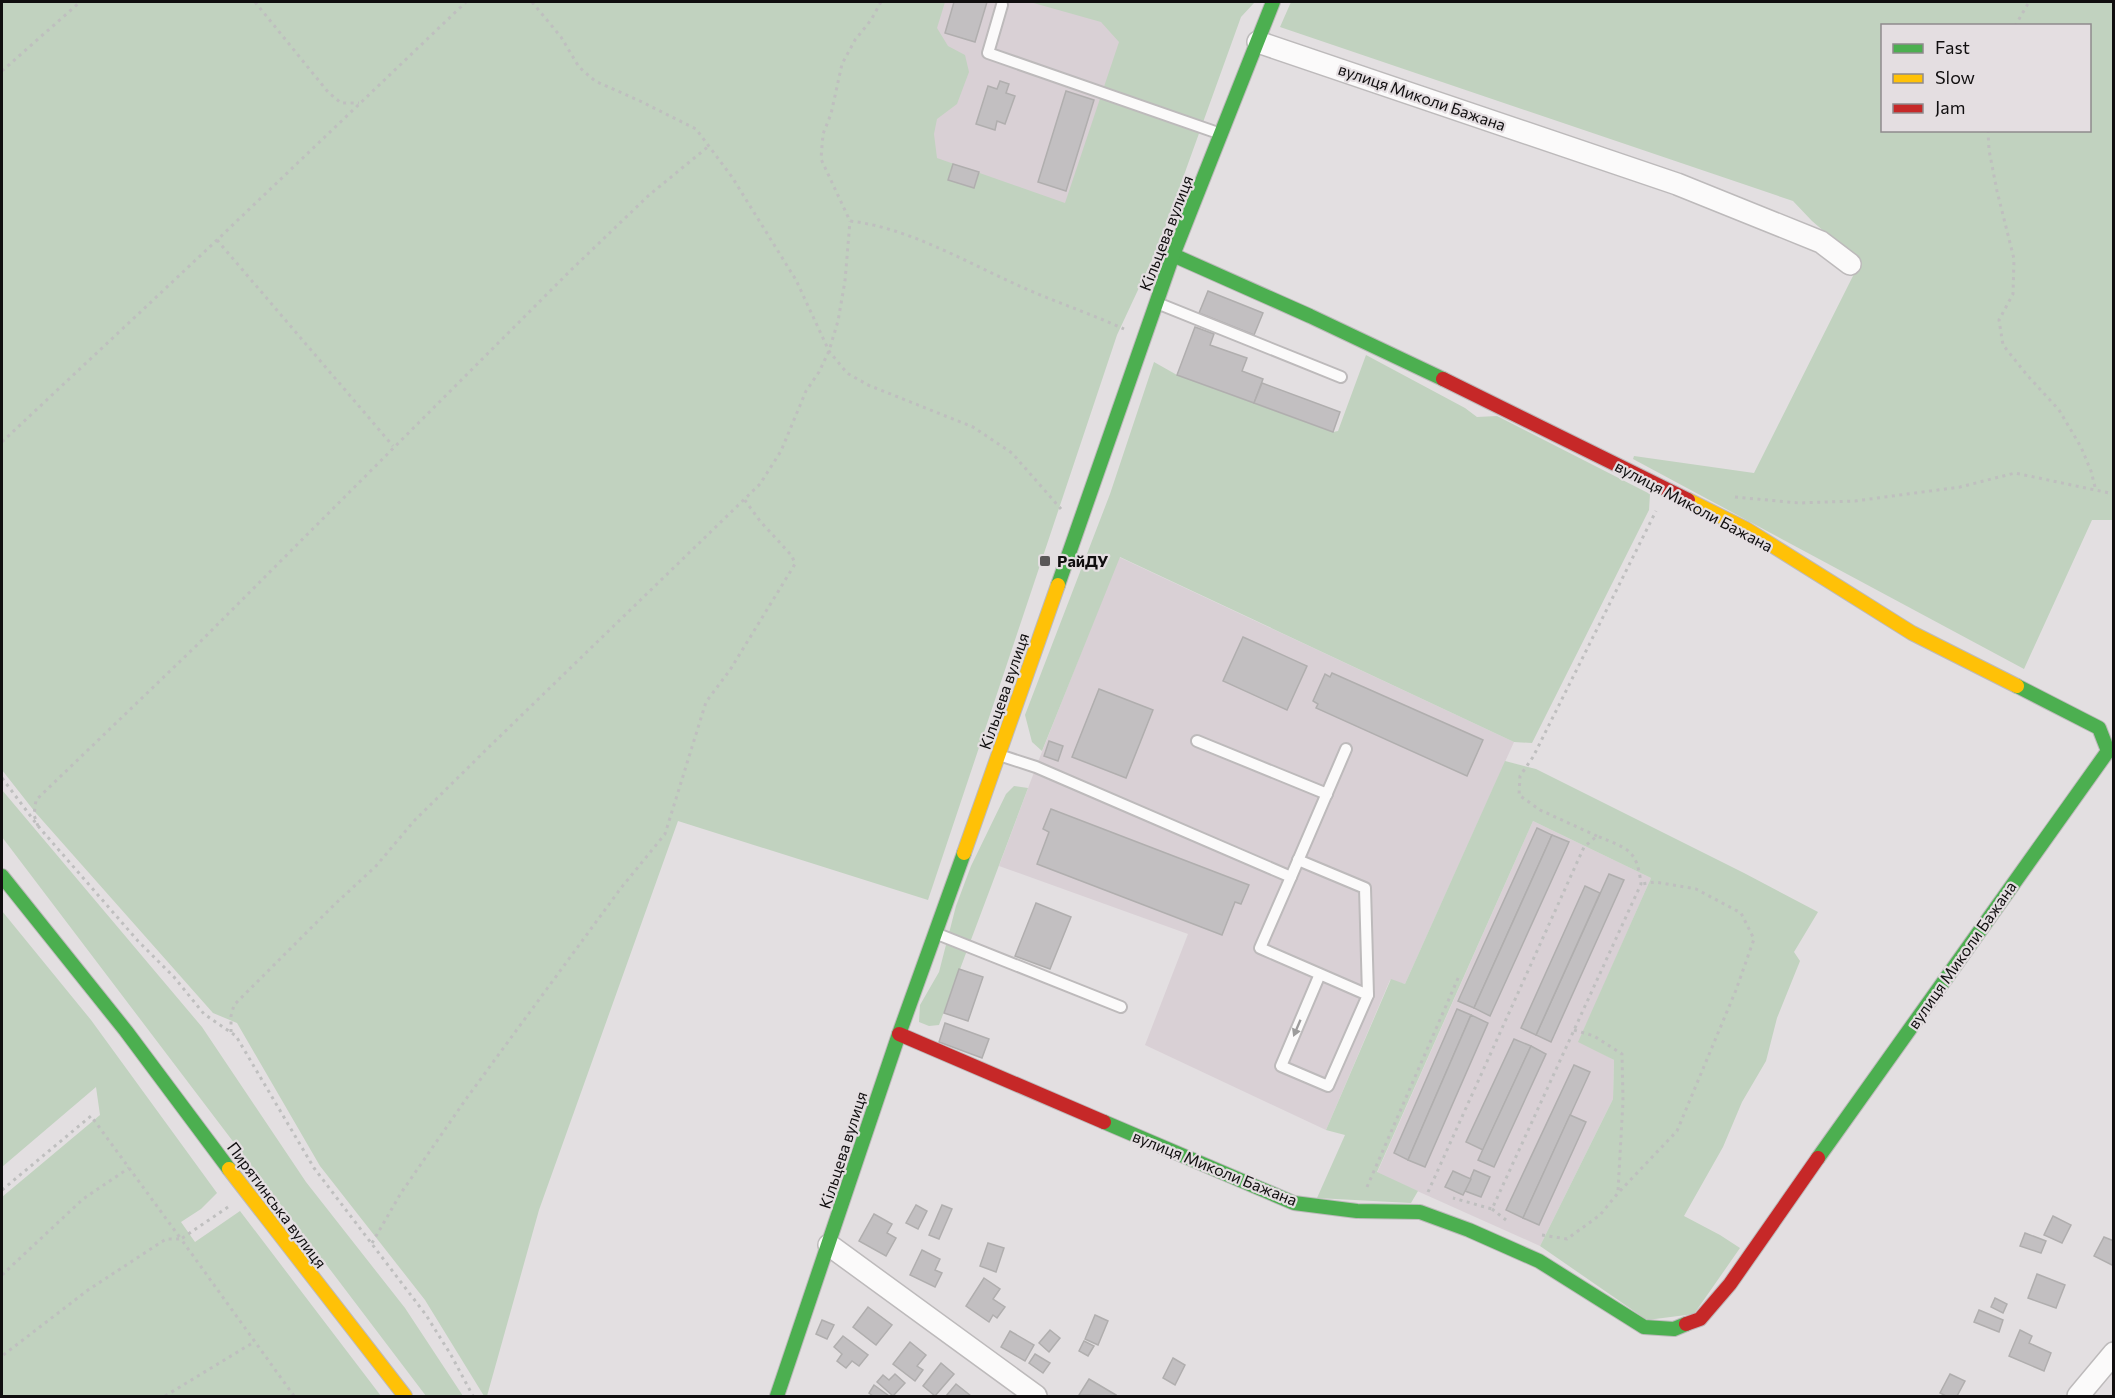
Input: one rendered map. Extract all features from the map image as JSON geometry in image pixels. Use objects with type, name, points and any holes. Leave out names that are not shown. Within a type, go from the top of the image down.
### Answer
[{"type":"street","name":"Кільцева вулиця","points":[[777,1396],[899,1034],[1173,255],[1273,2]]},
{"type":"street","name":"вулиця Миколи Бажана","points":[[1258,42],[1677,184],[1821,242],[1850,264]]},
{"type":"street","name":"вулиця Миколи Бажана","points":[[899,1034],[1294,1203],[1357,1211],[1420,1212],[1469,1230],[1539,1261],[1644,1327],[1674,1329],[1700,1319],[1730,1284],[1912,1024],[2108,751],[2098,728],[1912,633],[1746,530],[1524,418],[1310,316],[1173,255]]},
{"type":"street","name":"Пирятинська вулиця","points":[[2,876],[126,1030],[247,1194],[405,1396]]},
{"type":"street","points":[[829,1245],[1036,1396]]},
{"type":"street","points":[[2078,1396],[2114,1353]]},
{"type":"lane","points":[[1002,5],[988,53],[1221,135]]},
{"type":"lane","points":[[1157,303],[1341,377]]},
{"type":"lane","points":[[1197,741],[1327,794]]},
{"type":"lane","points":[[1346,749],[1260,948],[1368,995]]},
{"type":"lane","points":[[999,755],[1036,767],[1291,877]]},
{"type":"lane","points":[[1298,860],[1365,888],[1368,995],[1328,1086],[1281,1066],[1320,974]]},
{"type":"lane","points":[[935,933],[1121,1007]]},
{"type":"path","points":[[2,71],[80,2]]},
{"type":"path","points":[[255,2],[328,92],[341,103],[360,103]]},
{"type":"path","points":[[2,442],[466,2]]},
{"type":"path","points":[[532,2],[561,37],[579,67],[595,81],[696,129],[732,177],[796,280],[829,351],[847,373],[861,381],[973,427],[1012,453],[1046,490],[1068,518],[1076,533]]},
{"type":"path","points":[[231,1032],[234,1005],[376,866],[414,822],[491,745],[760,484],[781,452],[806,391],[829,351],[838,321],[845,282],[850,221],[821,159],[823,134],[831,114],[842,64],[881,2]]},
{"type":"path","points":[[2016,24],[2028,2]]},
{"type":"path","points":[[1988,132],[1997,191],[2014,259],[2013,294],[1999,320],[2003,345],[2059,410],[2081,447],[2096,491]]},
{"type":"path","points":[[38,826],[34,815],[36,800],[196,646],[639,204],[710,146]]},
{"type":"path","points":[[850,221],[877,224],[947,251],[1014,284],[1094,315],[1144,339]]},
{"type":"path","points":[[217,240],[394,446]]},
{"type":"path","points":[[1728,495],[1799,503],[1855,501],[1960,487],[2015,472],[2114,494]]},
{"type":"path","points":[[1492,1209],[1641,885],[1638,862],[1627,849],[1540,810],[1519,795],[1520,776],[1533,757],[1655,512],[1658,486]]},
{"type":"path","points":[[372,1243],[401,1193],[466,1099],[621,888],[665,834],[706,702],[730,670],[795,564],[792,556],[744,500]]},
{"type":"path","points":[[2,778],[38,826],[110,911],[174,977],[204,1014],[236,1036],[314,1168],[426,1315],[452,1355],[473,1396]]},
{"type":"path","points":[[1437,1196],[1427,1194],[1584,847],[1597,836]]},
{"type":"path","points":[[1538,1235],[1567,1239],[1600,1215],[1677,1131],[1736,990],[1754,939],[1741,913],[1696,889],[1655,882],[1641,885]]},
{"type":"path","points":[[1357,1211],[1459,976]]},
{"type":"path","points":[[1574,1030],[1594,1036],[1622,1054],[1623,1101],[1618,1193]]},
{"type":"path","points":[[2,1190],[91,1116],[294,1396]]},
{"type":"path","points":[[2,1275],[83,1199],[129,1168]]},
{"type":"path","points":[[2,1356],[88,1290],[166,1239],[181,1239],[247,1194]]},
{"type":"path","points":[[1447,1197],[1492,1209],[1511,1224]]},
{"type":"path","points":[[165,1396],[254,1342]]},
{"type":"shaded area","points":[[932,2],[1088,2],[1161,25],[1090,240],[881,165]]},
{"type":"shaded area","points":[[1119,557],[1514,742],[1405,984],[1390,980],[1326,1130],[1145,1045],[1188,934],[999,866]]},
{"type":"shaded area","points":[[1533,821],[1651,878],[1579,1041],[1614,1060],[1613,1099],[1540,1246],[1377,1173]]},
{"type":"green space","points":[[2,2],[945,2],[937,28],[948,46],[965,55],[969,72],[957,104],[937,119],[934,134],[937,158],[1065,203],[1119,42],[1101,22],[1030,2],[1254,3],[1241,17],[1158,247],[1117,335],[928,900],[678,821],[539,1210],[487,1396],[484,1396],[425,1300],[320,1166],[237,1023],[213,1013],[35,812],[2,770]]},
{"type":"green space","points":[[1291,2],[2113,2],[2113,520],[2092,520],[2024,669],[1633,459],[1634,456],[1754,473],[1860,262],[1812,221],[1793,201],[1280,27]]},
{"type":"green space","points":[[1366,355],[1465,408],[1477,417],[1497,416],[1650,494],[1649,510],[1532,743],[1514,742],[1120,557],[1042,751],[1032,742],[1025,715],[1110,494],[1154,362],[1177,375],[1333,432],[1338,431]]},
{"type":"green space","points":[[1505,761],[1536,769],[1818,912],[1794,952],[1800,961],[1777,1018],[1766,1061],[1742,1102],[1723,1147],[1684,1216],[1740,1248],[1694,1314],[1647,1320],[1540,1246],[1613,1099],[1614,1060],[1578,1042],[1651,878],[1533,821],[1377,1172],[1418,1191],[1411,1203],[1317,1198],[1345,1135],[1326,1130],[1391,979],[1405,984]]},
{"type":"green space","points":[[1014,786],[1028,788],[939,1025],[929,1026],[919,1022],[920,1005],[939,972],[956,906],[971,866],[1006,794]]},
{"type":"green space","points":[[2,790],[202,1027],[306,1182],[405,1308],[463,1396],[426,1396],[2,837]]},
{"type":"green space","points":[[2,911],[91,1020],[217,1193],[201,1209],[181,1222],[195,1242],[240,1211],[381,1396],[2,1396],[2,1197],[100,1115],[96,1087],[2,1167]]},
{"type":"building","points":[[954,2],[987,2],[975,42],[945,33]]},
{"type":"building","points":[[1000,81],[1009,84],[1006,93],[1015,96],[1005,124],[997,121],[995,130],[976,124],[988,86],[997,89]]},
{"type":"building","points":[[1066,91],[1094,100],[1066,191],[1038,182]]},
{"type":"building","points":[[953,164],[979,172],[974,188],[948,180]]},
{"type":"building","points":[[1208,291],[1263,313],[1254,335],[1199,313]]},
{"type":"building","points":[[1195,327],[1214,334],[1210,345],[1247,358],[1242,371],[1263,379],[1254,403],[1177,375]]},
{"type":"building","points":[[1262,383],[1340,412],[1333,432],[1254,403]]},
{"type":"building","points":[[1243,637],[1307,666],[1287,710],[1223,681]]},
{"type":"building","points":[[1332,673],[1483,740],[1467,776],[1316,708],[1318,704],[1313,701],[1325,674],[1330,677]]},
{"type":"building","points":[[1099,689],[1153,710],[1126,778],[1072,757]]},
{"type":"building","points":[[1049,741],[1063,746],[1058,761],[1044,756]]},
{"type":"building","points":[[1051,809],[1249,885],[1241,904],[1235,902],[1222,935],[1037,864],[1049,832],[1043,829]]},
{"type":"building","points":[[1537,828],[1552,835],[1474,1008],[1458,1001]]},
{"type":"building","points":[[1552,835],[1569,842],[1490,1016],[1474,1008]]},
{"type":"building","points":[[1609,874],[1624,880],[1551,1042],[1536,1035]]},
{"type":"building","points":[[1585,886],[1600,893],[1536,1035],[1521,1028]]},
{"type":"building","points":[[1036,903],[1071,917],[1050,969],[1015,956]]},
{"type":"building","points":[[959,969],[983,977],[968,1021],[944,1013]]},
{"type":"building","points":[[1457,1009],[1471,1015],[1408,1160],[1394,1153]]},
{"type":"building","points":[[1471,1015],[1488,1023],[1425,1167],[1408,1160]]},
{"type":"building","points":[[945,1023],[989,1039],[982,1058],[939,1042]]},
{"type":"building","points":[[1514,1039],[1531,1046],[1483,1150],[1466,1142]]},
{"type":"building","points":[[1531,1046],[1546,1054],[1494,1167],[1478,1160]]},
{"type":"building","points":[[1574,1065],[1590,1072],[1523,1218],[1506,1210]]},
{"type":"building","points":[[1570,1115],[1586,1122],[1539,1225],[1523,1218]]},
{"type":"building","points":[[1474,1170],[1490,1177],[1481,1197],[1465,1191]]},
{"type":"building","points":[[1453,1171],[1471,1179],[1463,1195],[1445,1187]]},
{"type":"building","points":[[916,1205],[927,1211],[918,1229],[906,1223]]},
{"type":"building","points":[[942,1205],[952,1209],[939,1239],[929,1235]]},
{"type":"building","points":[[874,1214],[892,1224],[887,1233],[896,1238],[886,1256],[859,1241]]},
{"type":"building","points":[[2053,1216],[2071,1225],[2062,1243],[2044,1235]]},
{"type":"building","points":[[2025,1233],[2046,1241],[2041,1253],[2020,1246]]},
{"type":"building","points":[[2104,1237],[2114,1241],[2114,1266],[2094,1256]]},
{"type":"building","points":[[988,1243],[1004,1248],[996,1272],[980,1266]]},
{"type":"building","points":[[922,1250],[940,1259],[935,1270],[942,1273],[935,1287],[910,1275]]},
{"type":"building","points":[[2037,1274],[2065,1285],[2056,1308],[2028,1298]]},
{"type":"building","points":[[984,1278],[1000,1289],[993,1299],[1005,1307],[997,1318],[993,1315],[989,1322],[966,1306]]},
{"type":"building","points":[[1995,1298],[2007,1304],[2003,1313],[1991,1307]]},
{"type":"building","points":[[868,1307],[892,1325],[876,1345],[853,1327]]},
{"type":"building","points":[[1979,1310],[2003,1320],[1999,1332],[1974,1322]]},
{"type":"building","points":[[1095,1315],[1108,1321],[1098,1345],[1085,1339]]},
{"type":"building","points":[[822,1320],[834,1325],[827,1339],[816,1334]]},
{"type":"building","points":[[1050,1330],[1060,1338],[1049,1352],[1039,1343]]},
{"type":"building","points":[[2020,1330],[2032,1336],[2029,1343],[2051,1353],[2044,1371],[2009,1356]]},
{"type":"building","points":[[1010,1331],[1034,1345],[1025,1361],[1001,1347]]},
{"type":"building","points":[[843,1336],[868,1355],[859,1366],[852,1361],[846,1368],[837,1361],[842,1354],[834,1347]]},
{"type":"building","points":[[1084,1341],[1094,1346],[1088,1356],[1079,1351]]},
{"type":"building","points":[[910,1342],[926,1355],[917,1366],[923,1370],[915,1381],[893,1364]]},
{"type":"building","points":[[1035,1354],[1050,1363],[1043,1373],[1029,1363]]},
{"type":"building","points":[[1173,1358],[1185,1365],[1175,1385],[1163,1378]]},
{"type":"building","points":[[941,1363],[954,1374],[935,1396],[923,1386]]},
{"type":"building","points":[[895,1374],[905,1383],[893,1396],[877,1382],[883,1375],[889,1380]]},
{"type":"building","points":[[1950,1374],[1965,1381],[1957,1396],[1946,1396],[1940,1393]]},
{"type":"building","points":[[1089,1379],[1116,1395],[1079,1395]]},
{"type":"building","points":[[956,1384],[971,1396],[946,1396]]},
{"type":"building","points":[[874,1385],[889,1396],[873,1396],[869,1393]]},
{"type":"traffic: fast","points":[[1058,585],[1173,255],[1273,2]]},
{"type":"traffic: fast","points":[[1173,255],[1443,379]]},
{"type":"traffic: fast","points":[[1818,1158],[2108,751],[2099,728],[2017,686]]},
{"type":"traffic: fast","points":[[777,1396],[899,1034],[964,853]]},
{"type":"traffic: fast","points":[[2,876],[126,1031],[229,1169]]},
{"type":"traffic: fast","points":[[1104,1122],[1294,1203],[1357,1211],[1420,1212],[1469,1230],[1539,1261],[1644,1327],[1674,1329],[1686,1324]]},
{"type":"traffic: slow","points":[[1688,500],[1746,529],[1912,633],[2017,686]]},
{"type":"traffic: slow","points":[[964,853],[1058,585]]},
{"type":"traffic: slow","points":[[229,1169],[405,1396]]},
{"type":"traffic: jam","points":[[1443,379],[1688,500]]},
{"type":"traffic: jam","points":[[899,1034],[1104,1122]]},
{"type":"traffic: jam","points":[[1686,1324],[1700,1319],[1730,1284],[1818,1158]]},
{"type":"place","name":"РайДУ","points":[[1045,561]]}]
